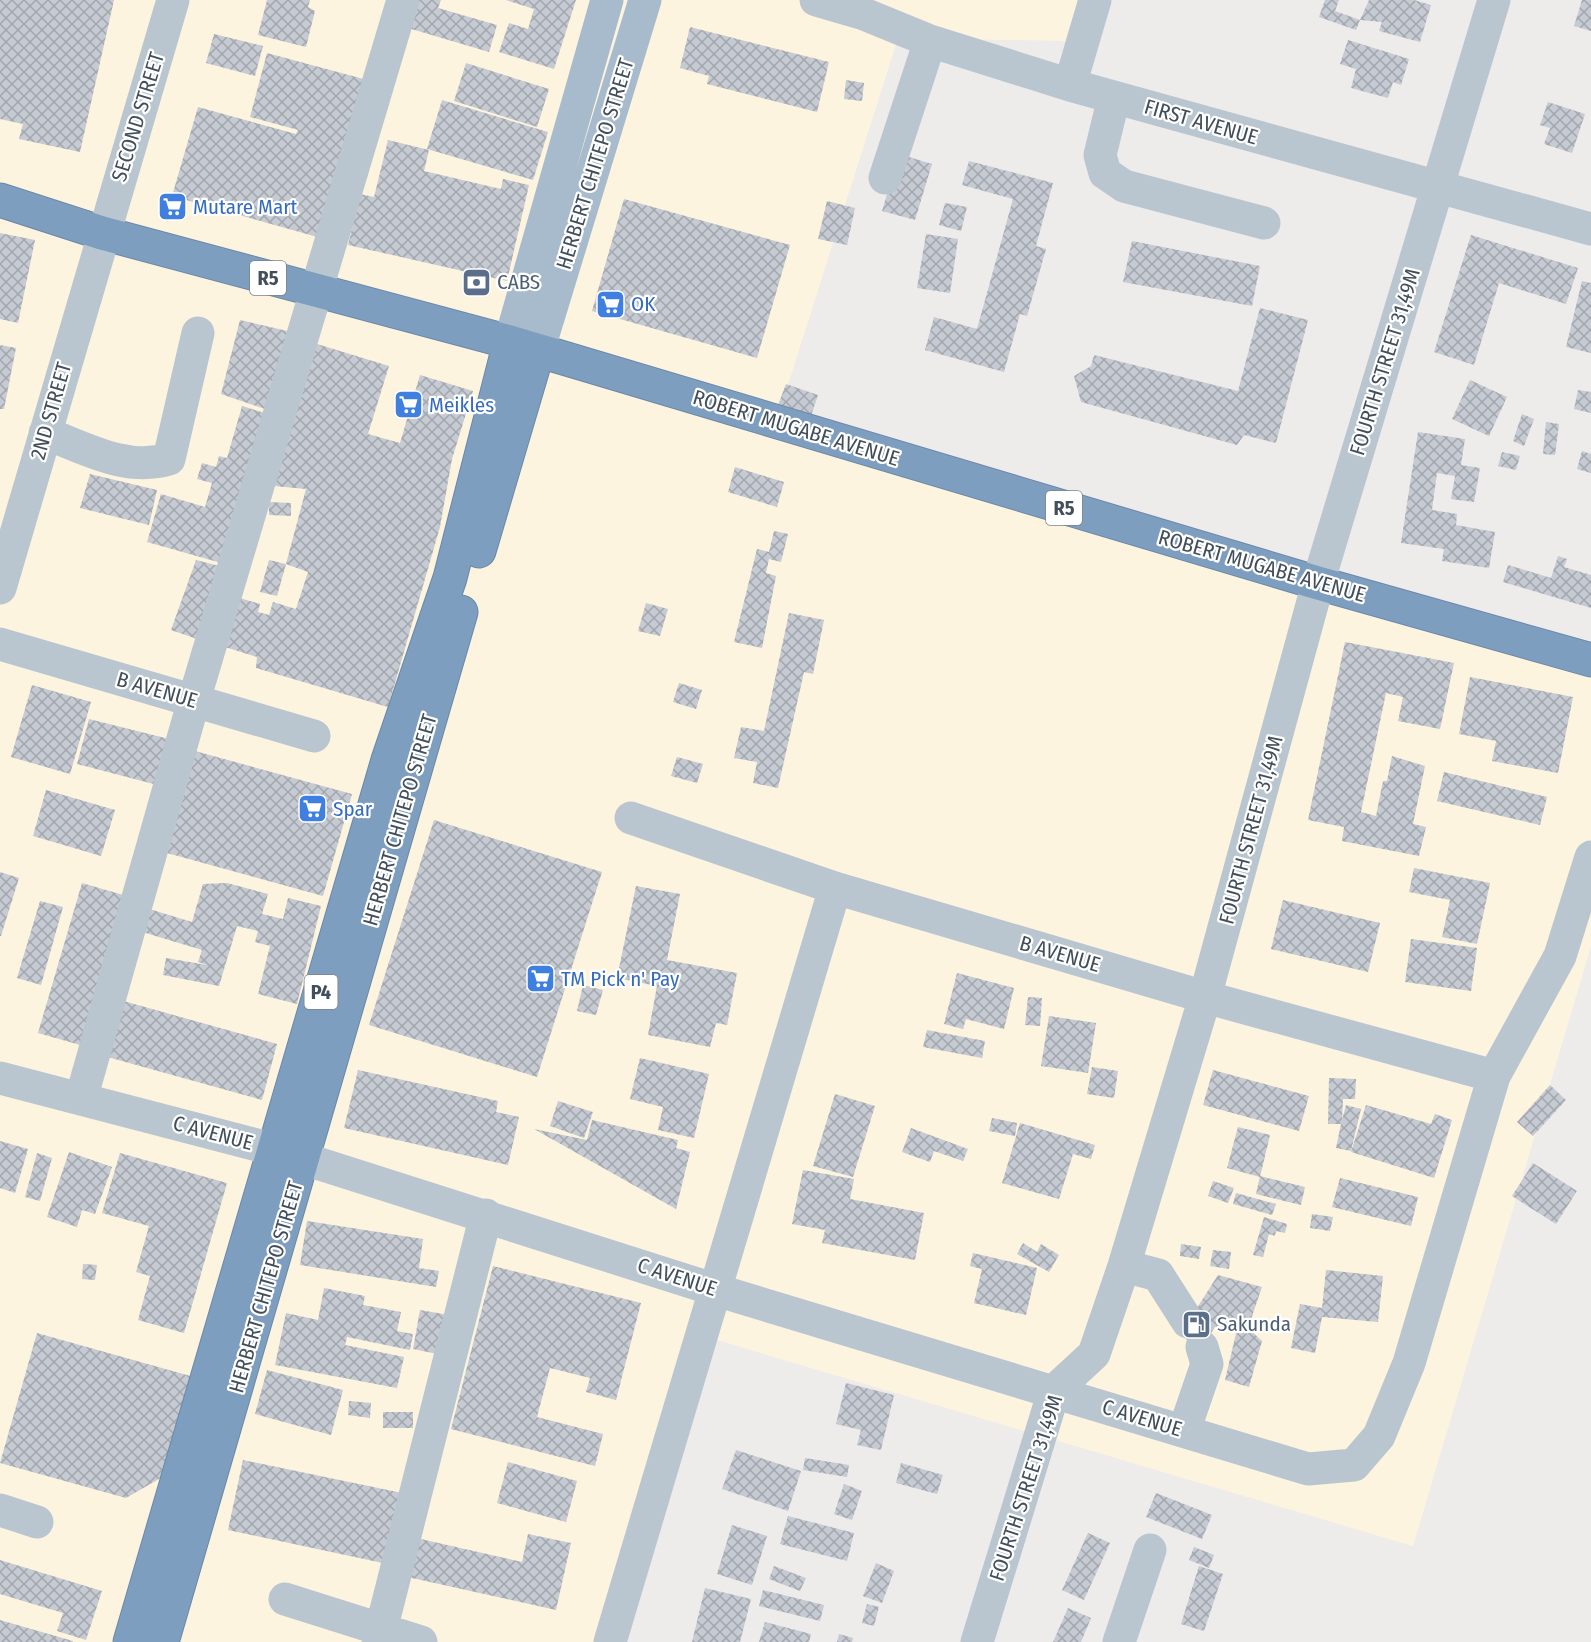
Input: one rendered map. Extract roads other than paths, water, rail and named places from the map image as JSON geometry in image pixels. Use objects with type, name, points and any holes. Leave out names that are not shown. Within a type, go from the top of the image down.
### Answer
[{"type":"highway","name":"ROBERT MUGABE AVENUE","points":[[0,200],[102,233],[524,347],[1318,583],[1591,660]]},
{"type":"highway","name":"HERBERT CHITEPO STREET","points":[[162,1642],[290,1155],[388,760],[450,578],[524,347]]},
{"type":"highway","name":"HERBERT CHITEPO STREET","points":[[130,1642],[290,1155]]},
{"type":"main road","name":"HERBERT CHITEPO STREET","points":[[524,347],[607,0]]},
{"type":"main road","name":"HERBERT CHITEPO STREET","points":[[524,347],[645,0]]},
{"type":"street","name":"SECOND STREET","points":[[102,233],[173,0]]},
{"type":"street","points":[[81,1099],[194,700],[403,0]]},
{"type":"street","name":"FIRST AVENUE","points":[[816,0],[864,14],[930,41],[1070,85],[1591,229]]},
{"type":"street","points":[[1070,85],[1095,0]]},
{"type":"street","name":"FOURTH STREET 31,49M","points":[[977,1642],[1054,1391],[1094,1354],[1124,1266],[1205,997],[1318,583],[1494,0]]},
{"type":"street","points":[[885,178],[930,41]]},
{"type":"street","points":[[1114,97],[1100,156],[1105,173],[1124,186],[1264,223]]},
{"type":"street","name":"2ND STREET","points":[[0,588],[102,233]]},
{"type":"street","points":[[45,434],[121,462],[150,465],[170,459],[198,333]]},
{"type":"street","name":"B AVENUE","points":[[0,644],[314,736]]},
{"type":"street","name":"B AVENUE","points":[[631,818],[835,888],[1205,997],[1494,1076]]},
{"type":"street","points":[[1494,1076],[1560,956],[1591,857]]},
{"type":"street","points":[[610,1642],[835,888]]},
{"type":"street","name":"C AVENUE","points":[[0,1078],[290,1155],[486,1215],[716,1290],[1308,1469],[1354,1465],[1379,1437],[1409,1363],[1494,1076]]},
{"type":"street","points":[[380,1636],[486,1215]]},
{"type":"street","points":[[1124,1266],[1158,1275],[1195,1334],[1207,1364],[1184,1431]]},
{"type":"street","points":[[0,1510],[37,1522]]},
{"type":"street","points":[[1119,1642],[1150,1550]]},
{"type":"street","points":[[285,1599],[380,1636],[421,1642]]},
{"type":"place","name":"Mutare Mart","points":[[172,207]]},
{"type":"place","name":"CABS","points":[[476,282]]},
{"type":"place","name":"OK","points":[[610,304]]},
{"type":"place","name":"Meikles","points":[[408,405]]},
{"type":"place","name":"Spar","points":[[312,809]]},
{"type":"place","name":"TM Pick n' Pay","points":[[540,979]]},
{"type":"place","name":"Sakunda","points":[[1196,1324]]}]
